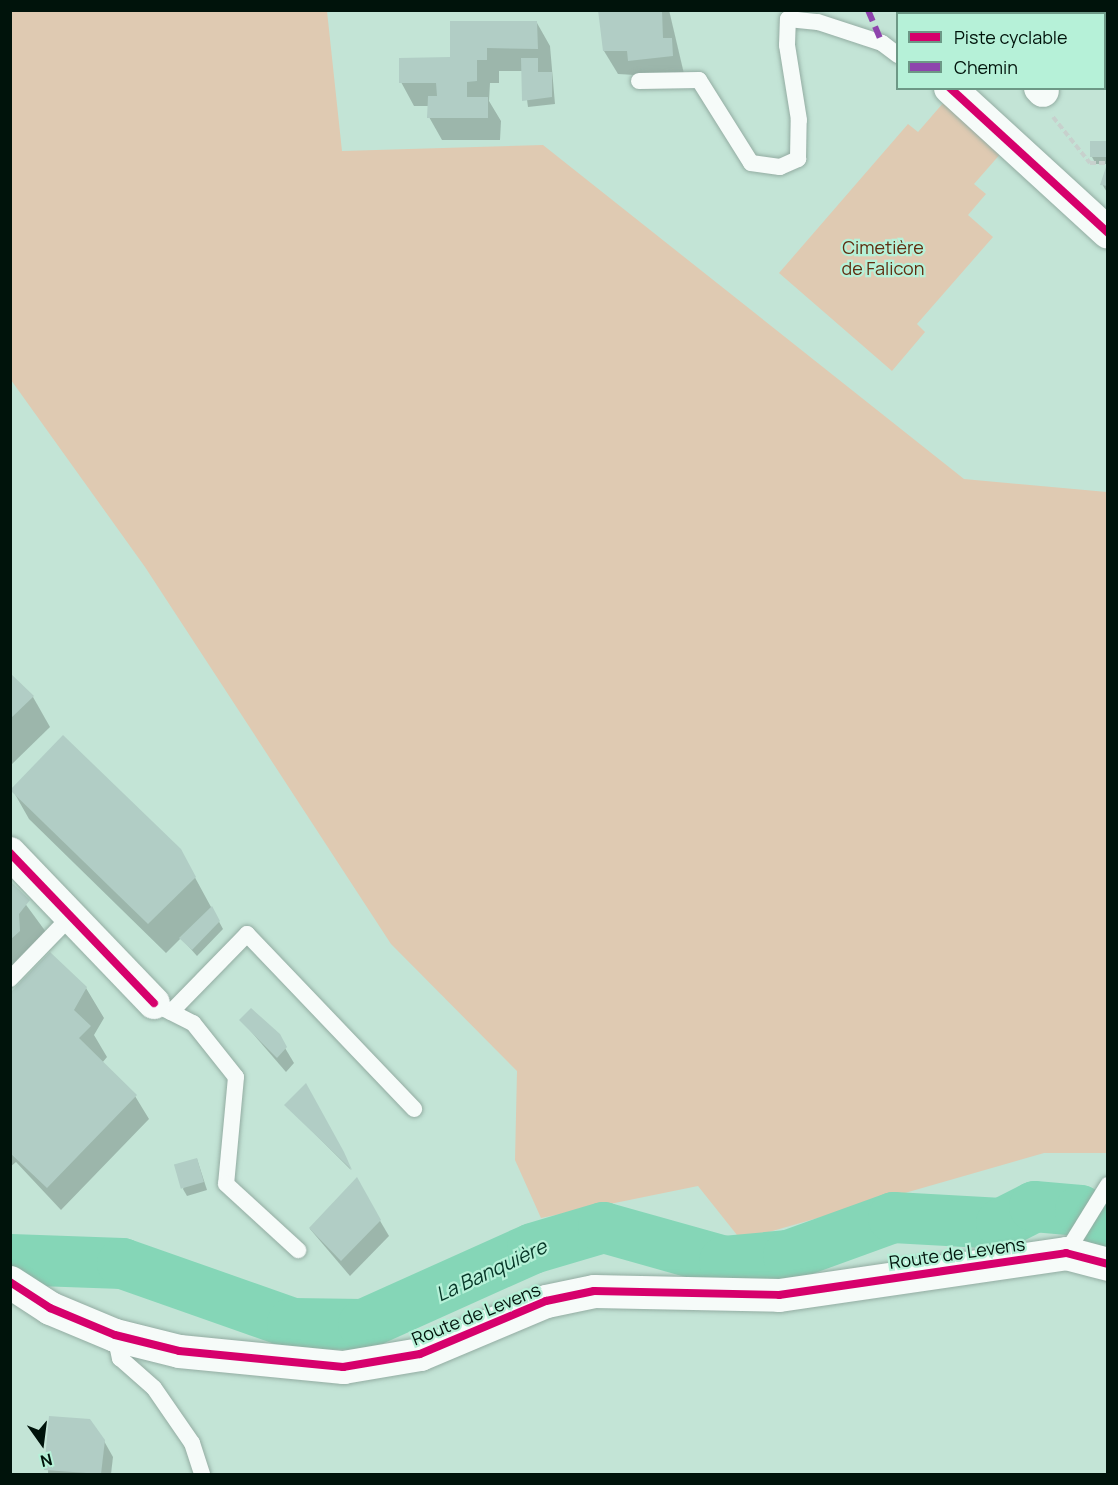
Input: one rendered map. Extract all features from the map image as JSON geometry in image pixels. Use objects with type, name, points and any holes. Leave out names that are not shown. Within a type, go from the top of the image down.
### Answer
[{"type":"street","points":[[952,90],[1107,233]]},
{"type":"street","points":[[10,853],[163,1008]]},
{"type":"street","name":"Route de Levens","points":[[10,1282],[50,1308],[115,1335],[179,1352],[343,1367],[383,1364],[458,1340],[546,1301],[594,1291],[778,1295],[1070,1245],[1107,1264]]},
{"type":"lane","points":[[639,81],[699,80],[751,163],[780,167],[798,159],[799,120],[787,45],[788,20],[818,22],[882,43],[896,54]]},
{"type":"lane","points":[[10,979],[71,916]]},
{"type":"lane","points":[[298,1250],[226,1184],[236,1077],[193,1023],[163,1008],[247,934],[414,1109]]},
{"type":"lane","points":[[1070,1245],[1104,1188]]},
{"type":"lane","points":[[115,1335],[120,1358],[154,1388],[192,1443],[202,1474]]},
{"type":"path","points":[[1042,90],[1047,109],[1078,151],[1090,163],[1107,163]]},
{"type":"green space","points":[[10,11],[327,11],[342,151],[543,145],[964,479],[1107,492],[1107,1153],[1044,1153],[741,1240],[698,1186],[541,1218],[515,1160],[517,1071],[391,944],[145,567],[11,380]]},
{"type":"green space","name":"Cimetière de Falicon","points":[[944,102],[1002,152],[974,184],[986,194],[968,215],[993,237],[917,324],[925,332],[892,371],[779,273],[908,124],[918,132]]},
{"type":"building","points":[[598,10],[662,10],[663,38],[672,38],[673,56],[628,61],[627,51],[603,51]]},
{"type":"building","points":[[1101,10],[1108,10],[1108,57],[1106,12]]},
{"type":"building","points":[[450,21],[537,21],[538,49],[487,48],[487,60],[477,60],[477,81],[467,82],[467,97],[488,97],[488,118],[427,118],[428,96],[437,96],[436,83],[399,83],[399,58],[450,57]]},
{"type":"building","points":[[521,58],[538,58],[538,72],[552,72],[552,97],[522,101]]},
{"type":"building","points":[[1090,141],[1108,141],[1108,157],[1090,157]]},
{"type":"building","points":[[1107,164],[1108,186],[1100,185]]},
{"type":"building","points":[[10,673],[34,696],[10,719]]},
{"type":"building","points":[[63,735],[181,849],[196,877],[148,924],[10,790]]},
{"type":"building","points":[[10,881],[30,900],[19,914],[20,931],[10,940]]},
{"type":"building","points":[[212,906],[220,921],[192,950],[179,938]]},
{"type":"building","points":[[50,952],[87,987],[74,1010],[91,1026],[79,1038],[137,1095],[47,1188],[10,1153],[10,993]]},
{"type":"building","points":[[251,1008],[280,1034],[287,1047],[277,1058],[239,1020]]},
{"type":"building","points":[[306,1083],[344,1152],[352,1170],[284,1105]]},
{"type":"building","points":[[197,1158],[204,1182],[181,1189],[174,1165]]},
{"type":"building","points":[[357,1177],[381,1220],[341,1261],[309,1228]]},
{"type":"building","points":[[49,1416],[90,1419],[105,1440],[101,1474],[44,1470]]},
{"type":"waterway","name":"La Banquière","points":[[10,1259],[122,1263],[292,1323],[363,1324],[532,1248],[603,1227],[724,1261],[788,1255],[893,1217],[1001,1223],[1034,1206],[1080,1210],[1108,1227]]},
{"type":"marked path","points":[[868,10],[882,43]]},
{"type":"cycle path","points":[[952,90],[1108,233]]},
{"type":"cycle path","points":[[10,853],[154,1003]]},
{"type":"cycle path","points":[[10,1282],[50,1308],[115,1335],[179,1351],[343,1367],[420,1354],[546,1301],[594,1291],[779,1295],[1066,1253],[1108,1264]]}]
